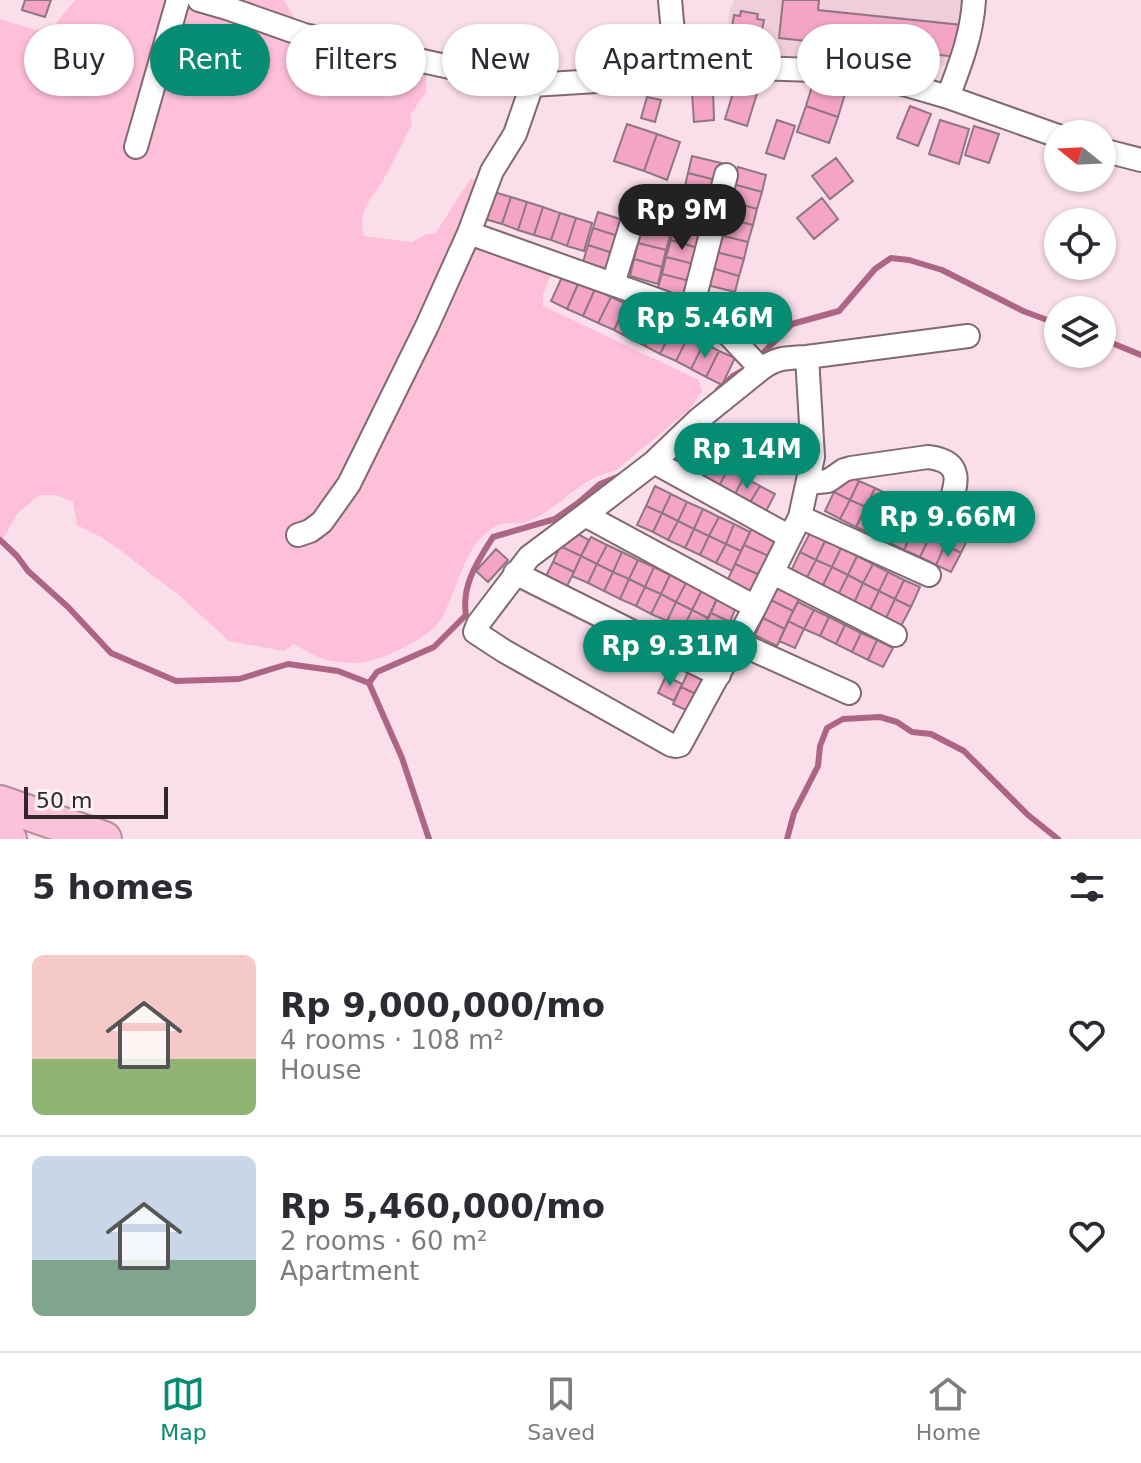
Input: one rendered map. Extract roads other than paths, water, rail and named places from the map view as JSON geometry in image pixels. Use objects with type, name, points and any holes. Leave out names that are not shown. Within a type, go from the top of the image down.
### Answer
[{"type":"highway","points":[[0,803],[104,839]]},
{"type":"highway","points":[[0,836],[9,839]]},
{"type":"street","points":[[136,147],[178,0]]},
{"type":"street","points":[[199,0],[304,35],[442,65]]},
{"type":"street","points":[[670,0],[672,24]]},
{"type":"street","points":[[948,97],[967,45],[970,1]]},
{"type":"street","points":[[781,69],[844,71],[886,79],[1044,131]]},
{"type":"street","points":[[298,535],[322,522],[349,484],[396,392],[469,233],[492,171],[515,134],[528,96]]},
{"type":"street","points":[[1116,154],[1141,160]]},
{"type":"street","points":[[691,312],[726,175]]},
{"type":"street","points":[[613,284],[632,222]]},
{"type":"street","points":[[469,233],[691,312],[729,335],[755,364]]},
{"type":"street","points":[[807,357],[813,457],[800,517],[682,743],[671,745],[476,633],[478,624],[529,557],[654,462],[755,364],[782,358],[968,336]]},
{"type":"street","points":[[808,483],[828,481],[851,468],[939,458],[954,468],[956,473],[956,485],[945,518]]},
{"type":"street","points":[[654,462],[790,537]]},
{"type":"street","points":[[585,515],[755,607]]},
{"type":"street","points":[[800,517],[929,575]]},
{"type":"street","points":[[515,573],[719,675]]},
{"type":"street","points":[[773,573],[895,635]]},
{"type":"street","points":[[736,642],[849,693]]},
{"type":"waterway","points":[[758,358],[792,324],[839,311],[875,269],[891,258],[942,270],[1044,319]]},
{"type":"waterway","points":[[1116,345],[1141,355]]},
{"type":"waterway","points":[[718,390],[744,370]]},
{"type":"waterway","points":[[369,683],[377,672],[434,647],[466,615],[468,583],[493,537],[555,519],[600,484],[620,476]]},
{"type":"waterway","points":[[0,540],[111,653],[176,681],[239,679],[288,664],[338,671],[369,683],[402,758],[429,839]]},
{"type":"waterway","points":[[787,839],[794,813],[818,766],[820,746],[827,728],[843,719],[880,717],[897,722],[912,732],[931,734],[964,751],[1028,815],[1058,839]]}]
